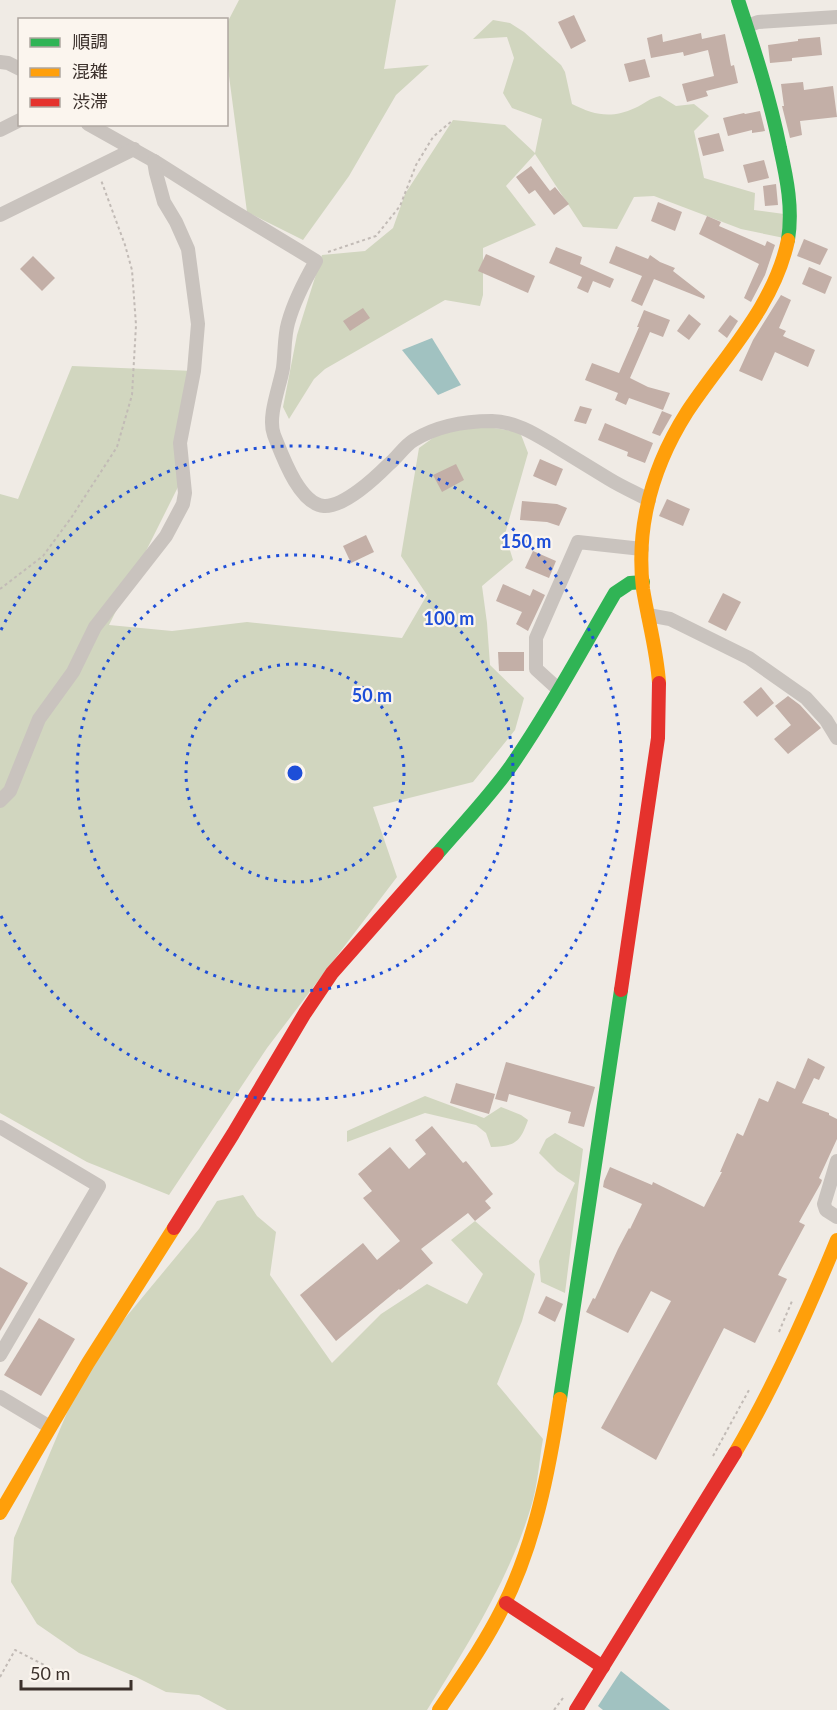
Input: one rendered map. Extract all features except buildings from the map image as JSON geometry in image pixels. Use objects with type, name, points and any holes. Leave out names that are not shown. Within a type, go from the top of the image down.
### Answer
[{"type":"street","points":[[439,1710],[495,1623],[526,1555],[537,1520],[556,1427],[656,755],[659,687],[643,582],[642,549],[649,500],[660,466],[674,435],[757,315],[774,282],[788,239],[790,207],[772,108],[738,0]]},
{"type":"street","points":[[747,26],[758,22],[837,17]]},
{"type":"street","points":[[0,62],[18,68]]},
{"type":"street","points":[[0,130],[18,121]]},
{"type":"street","points":[[92,126],[154,161],[316,261],[304,282],[288,323],[272,429],[287,467],[305,497],[324,506],[337,503],[362,489],[411,441],[428,432],[457,425],[495,421],[508,422],[526,430],[649,500]]},
{"type":"street","points":[[0,214],[134,149]]},
{"type":"street","points":[[0,801],[10,790],[39,719],[73,672],[95,627],[166,536],[183,504],[185,493],[180,443],[194,371],[198,324],[188,249],[177,222],[165,202],[154,161]]},
{"type":"street","points":[[558,689],[536,669],[536,638],[578,542],[642,549]]},
{"type":"street","points":[[0,1513],[94,1354],[332,972],[479,807],[510,767],[615,592],[630,583],[643,582]]},
{"type":"street","points":[[648,615],[670,619],[749,658],[806,698],[824,717],[837,738]]},
{"type":"street","points":[[824,717],[837,710]]},
{"type":"street","points":[[0,1127],[99,1186],[0,1355]]},
{"type":"street","points":[[837,1161],[824,1204],[826,1210],[837,1217]]},
{"type":"street","points":[[576,1710],[753,1422],[802,1324],[837,1240]]},
{"type":"street","points":[[0,1397],[50,1428]]},
{"type":"street","points":[[506,1603],[603,1667]]},
{"type":"path","points":[[316,261],[322,255],[376,236],[400,206],[416,165],[433,137],[453,120]]},
{"type":"path","points":[[0,589],[43,556],[71,518],[117,447],[132,395],[136,325],[132,270],[114,214],[96,169]]},
{"type":"path","points":[[779,1331],[794,1299]]},
{"type":"path","points":[[713,1455],[753,1384]]},
{"type":"path","points":[[0,1677],[15,1650],[52,1669]]},
{"type":"path","points":[[554,1710],[568,1692]]},
{"type":"green space","points":[[239,0],[396,0],[384,69],[429,65],[396,95],[349,176],[303,240],[247,212],[228,69],[228,21]]},
{"type":"green space","points":[[493,20],[510,23],[524,32],[561,65],[565,72],[572,104],[580,108],[595,113],[618,114],[660,96],[676,106],[694,104],[709,116],[694,131],[704,178],[755,193],[754,210],[784,214],[784,238],[741,229],[654,196],[634,197],[617,229],[583,227],[535,154],[506,186],[536,225],[483,248],[483,295],[480,306],[445,300],[325,369],[314,379],[289,419],[283,407],[297,335],[322,255],[365,251],[393,228],[405,194],[453,120],[505,125],[535,153],[542,119],[512,108],[503,93],[514,58],[507,37],[473,39]]},
{"type":"green space","points":[[72,366],[194,371],[183,477],[109,625],[172,631],[247,622],[402,638],[427,595],[401,556],[419,448],[455,422],[520,432],[528,453],[505,534],[513,560],[482,586],[490,665],[524,698],[515,730],[473,782],[373,807],[397,877],[267,1048],[169,1195],[87,1162],[0,1113],[0,494],[18,499]]},
{"type":"green space","points":[[425,1096],[484,1118],[501,1107],[528,1120],[516,1142],[491,1147],[486,1133],[476,1125],[425,1113],[347,1142],[347,1131]]},
{"type":"green space","points":[[555,1133],[583,1149],[565,1293],[541,1282],[539,1261],[575,1183],[557,1171],[539,1153],[546,1139]]},
{"type":"green space","points":[[243,1195],[257,1216],[276,1232],[270,1275],[332,1363],[381,1314],[427,1284],[467,1304],[483,1274],[451,1240],[475,1221],[535,1274],[522,1321],[497,1384],[543,1439],[533,1499],[511,1561],[486,1612],[427,1710],[227,1710],[199,1695],[166,1692],[79,1653],[37,1624],[11,1582],[14,1538],[88,1363],[199,1229],[217,1201]]},
{"type":"water","points":[[432,338],[461,385],[438,395],[402,350]]},
{"type":"water","points":[[621,1671],[670,1710],[603,1710],[598,1706]]},
{"type":"traffic: fast","points":[[738,0],[767,92],[783,160],[790,205],[788,240]]},
{"type":"traffic: fast","points":[[437,854],[485,800],[511,766],[552,702],[615,593],[630,583],[643,582]]},
{"type":"traffic: fast","points":[[560,1399],[621,990]]},
{"type":"traffic: slow","points":[[659,683],[643,589],[642,570],[643,531],[653,485],[668,447],[687,412],[760,309],[772,287],[788,240]]},
{"type":"traffic: slow","points":[[0,1513],[88,1363],[174,1228]]},
{"type":"traffic: slow","points":[[735,1453],[790,1348],[837,1240]]},
{"type":"traffic: slow","points":[[439,1710],[472,1661],[514,1584],[532,1533],[546,1480],[560,1399]]},
{"type":"traffic: jam","points":[[621,990],[658,738],[659,683]]},
{"type":"traffic: jam","points":[[174,1228],[305,1013],[332,973],[437,854]]},
{"type":"traffic: jam","points":[[576,1710],[735,1453]]},
{"type":"traffic: jam","points":[[506,1603],[603,1667]]}]
